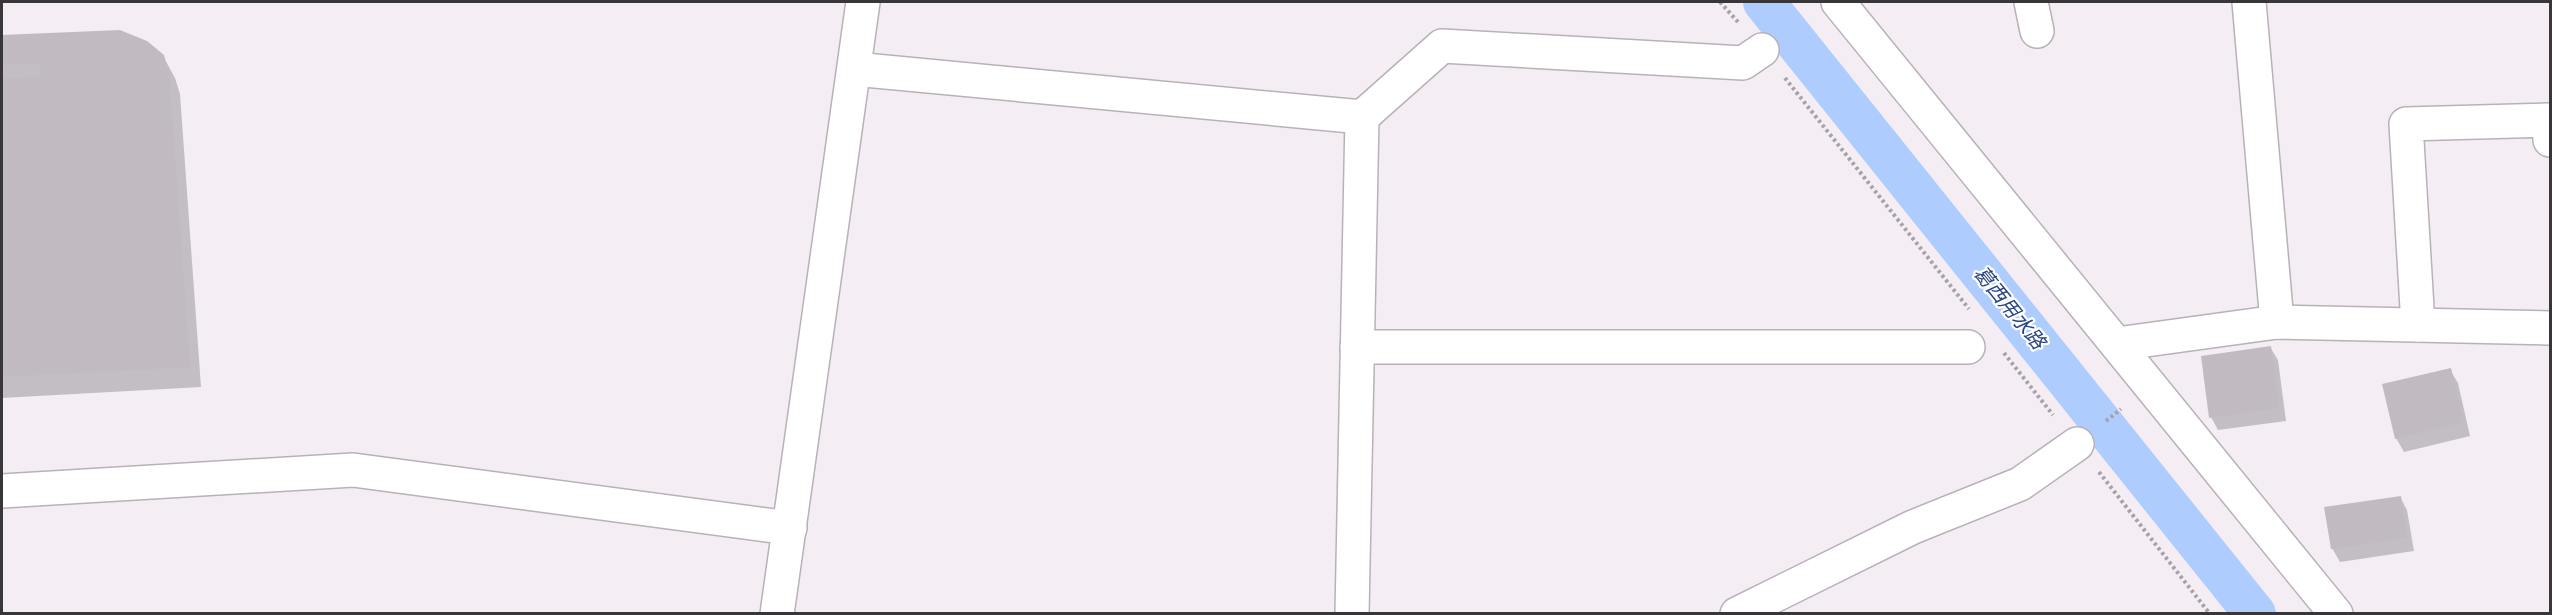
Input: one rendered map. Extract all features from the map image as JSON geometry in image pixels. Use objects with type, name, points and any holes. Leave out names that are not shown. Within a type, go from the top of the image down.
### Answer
[{"type":"street","points":[[777,614],[863,2]]},
{"type":"street","points":[[1838,2],[2336,614]]},
{"type":"street","points":[[2248,2],[2277,322]]},
{"type":"street","points":[[854,69],[1362,117],[1442,46],[1743,63],[1762,50]]},
{"type":"street","points":[[1352,614],[1362,117]]},
{"type":"street","points":[[2418,325],[2406,124],[2549,120],[2550,140]]},
{"type":"street","points":[[2117,344],[2277,322],[2550,328]]},
{"type":"street","points":[[1358,347],[1980,336]]},
{"type":"street","points":[[1737,614],[1912,527],[2019,484],[2077,444]]},
{"type":"street","points":[[2,491],[353,470],[790,528]]},
{"type":"path","points":[[1720,2],[1762,50],[1980,336],[2077,444],[2210,614]]},
{"type":"building","points":[[120,30],[147,41],[164,55],[169,72],[190,367],[2,377],[2,79],[41,76],[39,63],[2,65],[2,35]]},
{"type":"building","points":[[2271,346],[2279,408],[2209,418],[2201,356]]},
{"type":"building","points":[[2451,368],[2464,422],[2395,439],[2382,384]]},
{"type":"building","points":[[2401,496],[2407,538],[2331,549],[2324,507]]},
{"type":"waterway","name":"葛西用水路","points":[[1764,2],[2255,614]]}]
